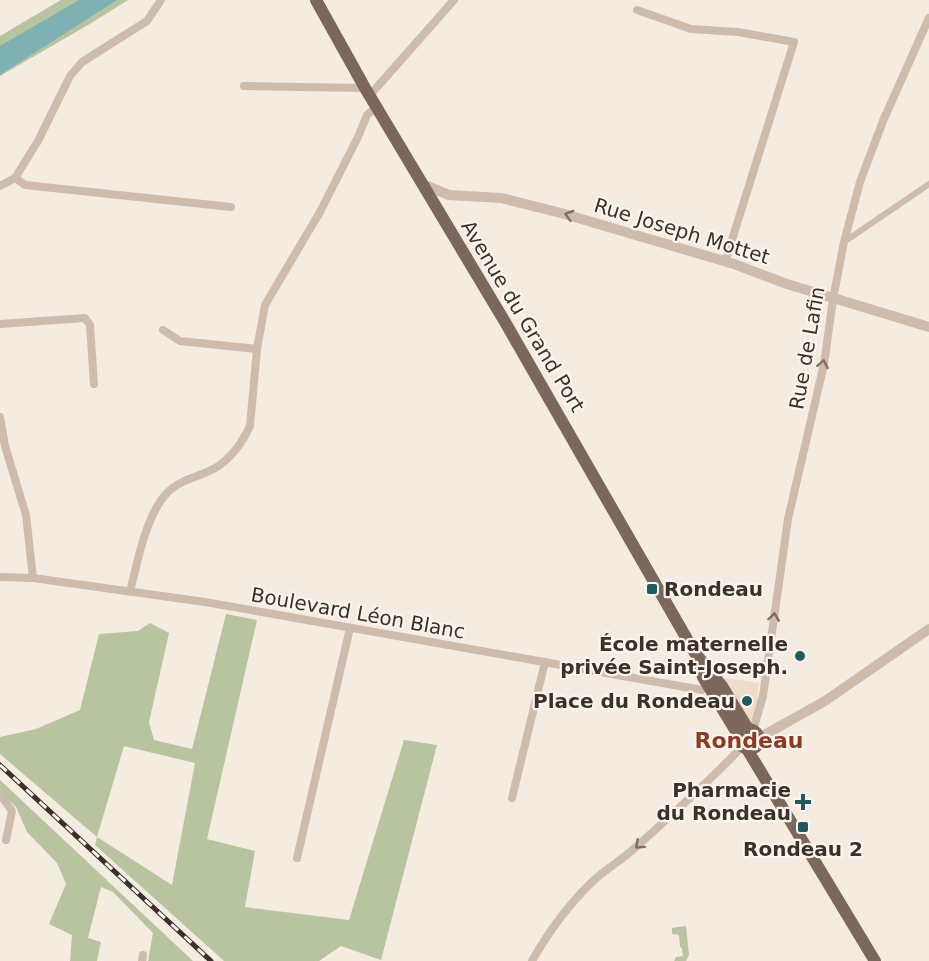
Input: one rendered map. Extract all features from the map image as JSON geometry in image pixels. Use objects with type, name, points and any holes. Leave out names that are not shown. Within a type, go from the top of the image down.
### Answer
[{"type":"main road","name":"Avenue du Grand Port","points":[[316,0],[370,97],[505,322],[695,652],[722,686],[750,738]]},
{"type":"main road","name":"Avenue du Grand Port","points":[[695,652],[708,686]]},
{"type":"main road","points":[[708,686],[750,738],[791,821],[874,961]]},
{"type":"street","points":[[0,186],[15,178],[38,141],[70,76],[82,62],[147,21],[161,0]]},
{"type":"street","points":[[130,592],[147,531],[166,494],[179,484],[221,464],[240,445],[250,426],[257,350],[265,305],[320,212],[358,137],[367,115],[370,97],[454,0]]},
{"type":"street","points":[[637,10],[691,29],[738,32],[794,42],[725,262]]},
{"type":"street","name":"Rue de Lafin","points":[[750,738],[763,696],[788,519],[825,360],[844,242],[860,182],[883,121],[929,18]]},
{"type":"street","points":[[244,86],[370,97]]},
{"type":"street","points":[[15,178],[26,185],[231,207]]},
{"type":"street","name":"Rue Joseph Mottet","points":[[422,184],[448,195],[511,200],[725,262],[833,299],[929,327]]},
{"type":"street","points":[[844,242],[929,184]]},
{"type":"street","points":[[0,324],[85,318],[90,325],[93,384]]},
{"type":"street","points":[[163,330],[180,341],[257,350]]},
{"type":"street","points":[[0,417],[5,446],[26,515],[33,578]]},
{"type":"street","name":"Boulevard Léon Blanc","points":[[0,578],[33,578],[205,602],[702,690],[708,686]]},
{"type":"street","points":[[297,858],[350,628]]},
{"type":"street","points":[[532,961],[547,934],[568,907],[594,880],[628,854],[697,793],[750,738],[777,728],[825,700],[929,629]]},
{"type":"street","points":[[512,798],[545,663]]},
{"type":"street","points":[[0,794],[12,811],[6,840]]},
{"type":"green space","points":[[61,0],[128,0],[0,76],[0,36]]},
{"type":"green space","points":[[226,614],[257,620],[207,839],[255,851],[245,907],[349,920],[404,740],[437,745],[381,960],[341,946],[319,961],[224,961],[95,845],[97,837],[0,754],[0,737],[36,729],[80,710],[99,634],[138,631],[150,623],[169,633],[149,722],[154,740],[192,749]],"holes":[[[124,746],[195,763],[172,885],[97,837]]]},
{"type":"green space","points":[[0,780],[193,961],[148,961],[153,933],[113,892],[101,887],[88,938],[101,942],[97,961],[70,961],[72,935],[49,924],[66,884],[57,863],[27,832],[16,807],[0,791]]},
{"type":"green space","points":[[686,926],[689,955],[686,961],[674,961],[676,957],[683,956],[679,935],[672,934],[672,928]]},
{"type":"shaded area","name":"Place du Rondeau","points":[[725,678],[759,683],[757,697],[761,698],[755,708],[752,723],[749,724],[722,681]]},
{"type":"water","points":[[79,0],[117,0],[0,75],[0,46]]},
{"type":"railway","points":[[0,765],[211,961]]},
{"type":"place","name":"Rondeau","points":[[652,589]]},
{"type":"place","name":"École maternelle privée Saint-Joseph.","points":[[800,656]]},
{"type":"place","name":"Place du Rondeau","points":[[747,701]]},
{"type":"place","name":"Pharmacie du Rondeau","points":[[803,802]]},
{"type":"place","name":"Rondeau 2","points":[[803,827]]},
{"type":"district","name":"Rondeau","points":[[749,740]]}]
